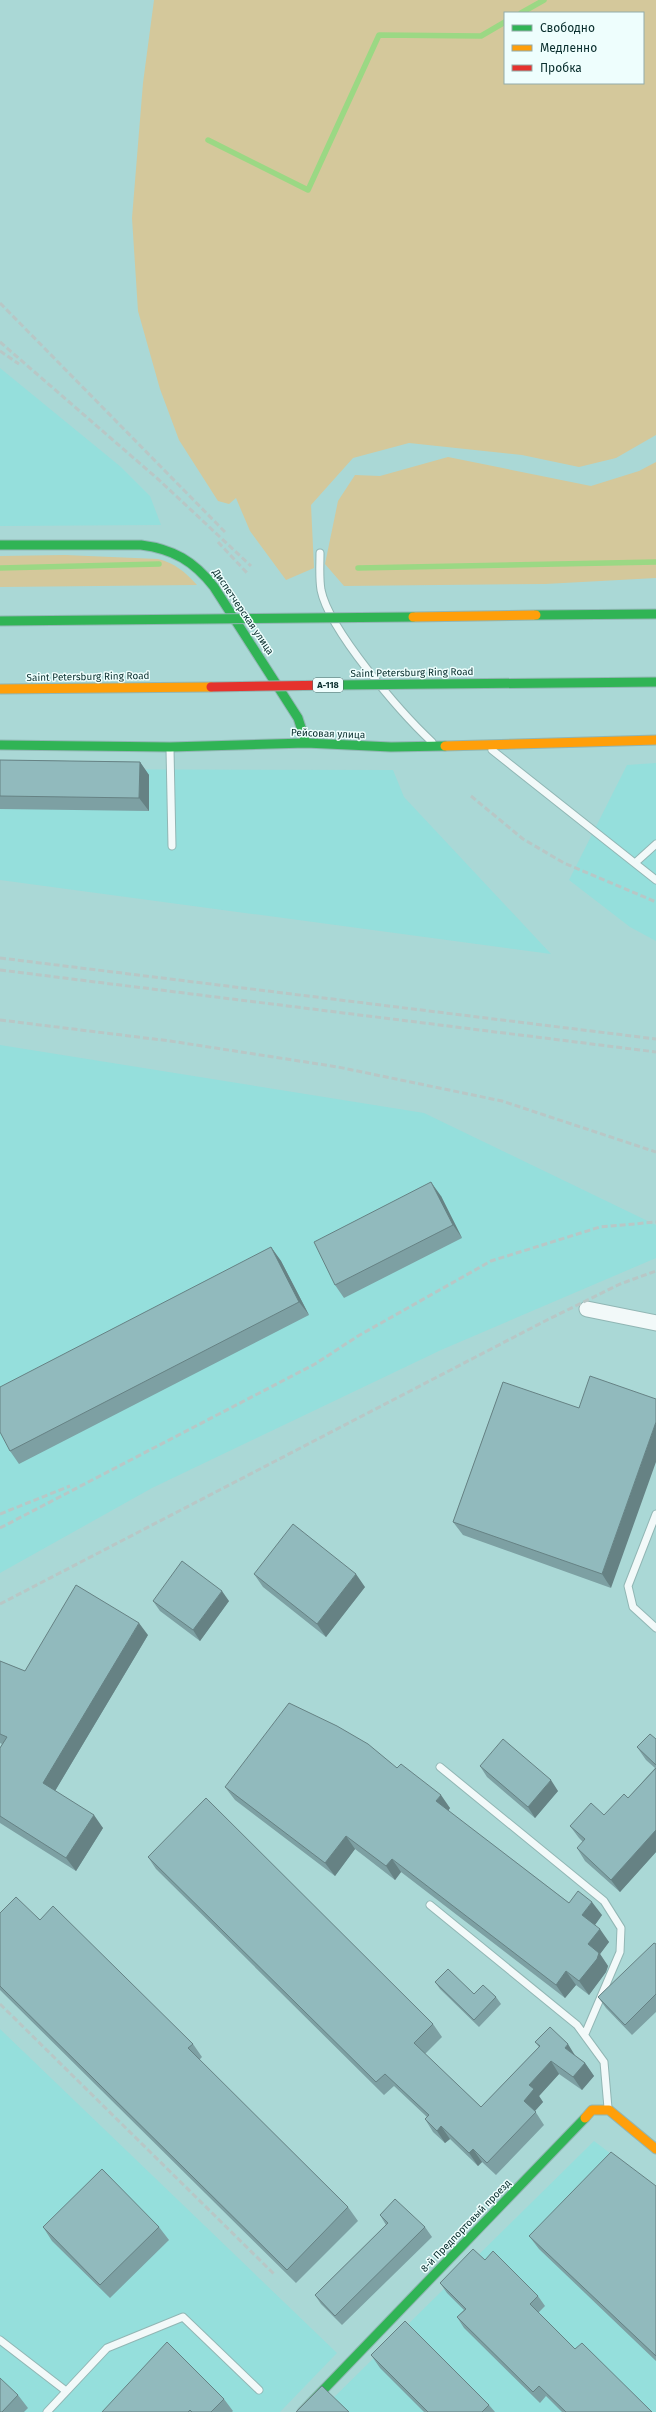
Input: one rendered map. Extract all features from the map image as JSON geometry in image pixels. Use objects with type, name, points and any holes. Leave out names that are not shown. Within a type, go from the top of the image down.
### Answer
[{"type":"main road","name":"Диспетчерская улица","points":[[0,545],[140,545],[159,547],[178,553],[205,574],[214,587],[298,718],[306,743]]},
{"type":"main road","points":[[0,621],[656,614]]},
{"type":"main road","name":"Saint Petersburg Ring Road","points":[[0,689],[656,682]]},
{"type":"main road","name":"Рейсовая улица","points":[[0,745],[170,747],[306,743],[353,747],[656,740]]},
{"type":"main road","name":"8-й Предпортовый проезд","points":[[302,2412],[592,2110],[609,2110]]},
{"type":"main road","points":[[609,2110],[656,2149]]},
{"type":"street","points":[[587,1308],[656,1323]]},
{"type":"lane","points":[[320,553],[321,590],[327,606],[349,644],[409,720],[436,746]]},
{"type":"lane","points":[[483,743],[656,880]]},
{"type":"lane","points":[[170,747],[172,846]]},
{"type":"lane","points":[[635,863],[656,844]]},
{"type":"lane","points":[[656,1514],[628,1586],[633,1607],[656,1628]]},
{"type":"lane","points":[[440,1767],[604,1901],[621,1928],[620,1952],[585,2034]]},
{"type":"lane","points":[[430,1905],[577,2025],[585,2034],[604,2062],[609,2110]]},
{"type":"lane","points":[[47,2412],[107,2348],[183,2317],[259,2390]]},
{"type":"lane","points":[[0,2340],[66,2391]]},
{"type":"shaded area","points":[[154,0],[656,0],[656,435],[616,458],[579,467],[522,455],[409,443],[353,458],[311,505],[314,568],[286,580],[250,531],[236,498],[229,504],[218,501],[179,440],[160,389],[138,311],[132,218],[143,83]]},
{"type":"shaded area","points":[[0,368],[121,467],[150,496],[161,525],[0,526]]},
{"type":"shaded area","points":[[448,457],[591,486],[639,471],[656,462],[656,578],[545,584],[344,586],[325,564],[338,501],[355,475],[380,476]]},
{"type":"shaded area","points":[[65,555],[158,559],[170,563],[179,569],[197,585],[0,587],[0,556]]},
{"type":"shaded area","points":[[656,763],[656,941],[630,927],[569,880],[627,765]]},
{"type":"shaded area","points":[[0,769],[393,770],[404,797],[551,954],[0,880]]},
{"type":"shaded area","points":[[0,1045],[424,1113],[656,1225],[656,1258],[441,1350],[152,1488],[0,1573]]},
{"type":"shaded area","points":[[0,2029],[337,2353],[280,2412],[0,2412]]},
{"type":"shaded area","points":[[594,2141],[656,2188],[656,2412],[319,2412]]},
{"type":"building","points":[[0,760],[140,762],[139,798],[0,796]]},
{"type":"building","points":[[431,1182],[453,1225],[335,1285],[314,1242]]},
{"type":"building","points":[[271,1247],[299,1302],[10,1451],[0,1432],[0,1387]]},
{"type":"building","points":[[590,1376],[656,1399],[656,1422],[602,1574],[453,1522],[503,1382],[579,1408]]},
{"type":"building","points":[[293,1524],[356,1574],[317,1624],[254,1574]]},
{"type":"building","points":[[182,1561],[222,1591],[193,1630],[153,1601]]},
{"type":"building","points":[[76,1585],[139,1623],[43,1783],[94,1815],[66,1858],[0,1816],[0,1748],[7,1737],[0,1734],[0,1661],[25,1671]]},
{"type":"building","points":[[289,1703],[337,1726],[368,1744],[397,1768],[401,1764],[441,1795],[436,1801],[569,1903],[578,1891],[592,1902],[582,1915],[600,1929],[588,1944],[599,1953],[597,1959],[579,1981],[566,1971],[556,1985],[392,1859],[386,1866],[346,1836],[325,1863],[225,1787]]},
{"type":"building","points":[[650,1734],[656,1739],[656,1765],[637,1747]]},
{"type":"building","points":[[503,1739],[551,1780],[528,1807],[480,1766]]},
{"type":"building","points":[[656,1768],[656,1830],[611,1880],[577,1848],[585,1839],[570,1826],[591,1803],[604,1815],[624,1794],[628,1798]]},
{"type":"building","points":[[206,1798],[433,2024],[414,2043],[481,2107],[540,2046],[535,2042],[550,2027],[568,2044],[565,2048],[585,2063],[573,2077],[551,2061],[529,2085],[534,2089],[524,2101],[536,2112],[487,2163],[473,2149],[469,2153],[441,2126],[437,2131],[425,2119],[429,2115],[385,2074],[376,2082],[148,1857]]},
{"type":"building","points":[[16,1897],[40,1920],[53,1906],[193,2044],[188,2048],[348,2207],[287,2270],[0,1986],[0,1913]]},
{"type":"building","points":[[654,1943],[656,1944],[656,1994],[625,2025],[598,1997]]},
{"type":"building","points":[[448,1969],[474,1994],[483,1985],[496,1997],[474,2020],[435,1982]]},
{"type":"building","points":[[611,2152],[656,2186],[656,2356],[529,2236]]},
{"type":"building","points":[[102,2169],[159,2227],[100,2285],[43,2227]]},
{"type":"building","points":[[395,2199],[425,2227],[335,2316],[315,2295],[388,2223],[380,2215]]},
{"type":"building","points":[[473,2249],[485,2260],[493,2251],[538,2296],[530,2304],[575,2349],[582,2343],[652,2412],[566,2412],[539,2386],[533,2392],[457,2317],[466,2309],[440,2283]]},
{"type":"building","points":[[405,2321],[489,2405],[482,2412],[428,2412],[371,2355]]},
{"type":"building","points":[[167,2342],[224,2399],[211,2412],[192,2412],[190,2410],[188,2412],[102,2412]]},
{"type":"building","points":[[0,2378],[18,2395],[2,2412],[0,2412]]},
{"type":"building","points":[[322,2386],[349,2412],[296,2412]]},
{"type":"waterway","points":[[523,12],[544,0]]},
{"type":"waterway","points":[[208,140],[308,190],[379,35],[481,36],[504,23]]},
{"type":"waterway","points":[[358,568],[656,562]]},
{"type":"waterway","points":[[0,568],[159,564]]},
{"type":"railway","points":[[0,303],[226,533]]},
{"type":"railway","points":[[0,342],[159,480],[251,566]]},
{"type":"railway","points":[[0,351],[19,364]]},
{"type":"railway","points":[[218,542],[248,574]]},
{"type":"railway","points":[[471,796],[523,839],[564,863],[656,902]]},
{"type":"railway","points":[[0,958],[656,1039]]},
{"type":"railway","points":[[0,970],[656,1052]]},
{"type":"railway","points":[[0,1020],[170,1041],[338,1067],[502,1101],[656,1152]]},
{"type":"railway","points":[[0,1528],[315,1364],[358,1336],[491,1261],[600,1227],[656,1222]]},
{"type":"railway","points":[[0,1604],[545,1321],[620,1284],[656,1271]]},
{"type":"railway","points":[[0,1514],[70,1486]]},
{"type":"railway","points":[[0,2004],[274,2274]]},
{"type":"traffic: fast","points":[[0,545],[141,545],[173,553],[191,563],[214,587],[298,718],[306,743]]},
{"type":"traffic: fast","points":[[536,615],[656,614]]},
{"type":"traffic: fast","points":[[0,621],[413,617]]},
{"type":"traffic: fast","points":[[337,685],[656,682]]},
{"type":"traffic: fast","points":[[0,745],[170,747],[306,743],[391,747],[445,746]]},
{"type":"traffic: fast","points":[[302,2412],[585,2118]]},
{"type":"traffic: slow","points":[[413,617],[536,615]]},
{"type":"traffic: slow","points":[[0,689],[211,687]]},
{"type":"traffic: slow","points":[[445,746],[656,740]]},
{"type":"traffic: slow","points":[[585,2118],[592,2110],[609,2110],[656,2149]]},
{"type":"traffic: jam","points":[[211,687],[337,685]]}]
